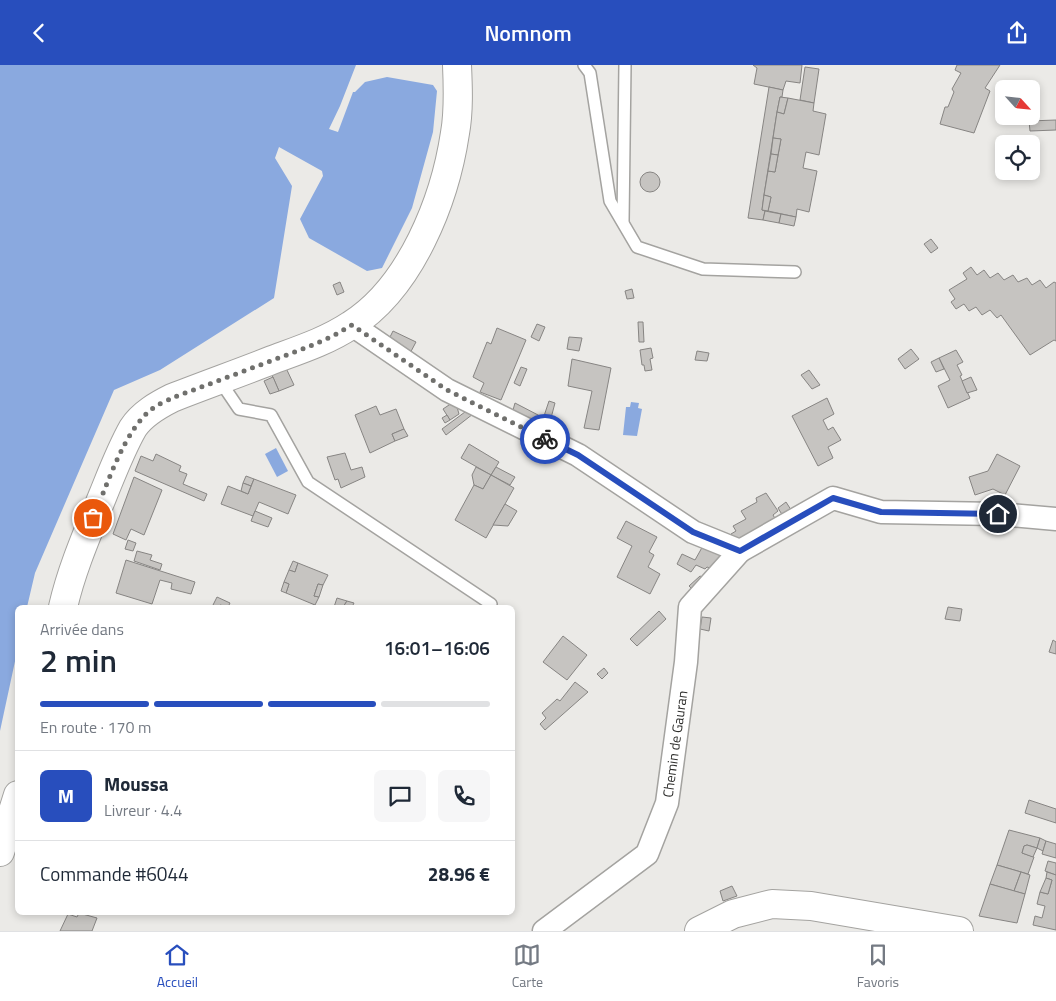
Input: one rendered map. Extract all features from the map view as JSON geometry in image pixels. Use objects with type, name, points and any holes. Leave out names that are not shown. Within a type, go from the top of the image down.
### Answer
[{"type":"main road","points":[[64,605],[82,544],[115,465],[134,427],[151,409],[219,380],[333,336],[352,325],[377,304],[396,283],[416,250],[429,222],[449,162],[456,132],[457,65]]},
{"type":"main road","points":[[0,852],[15,804]]},
{"type":"main road","points":[[699,931],[734,914],[772,904],[811,906],[959,931]]},
{"type":"street","points":[[352,325],[447,390],[578,455],[693,532],[740,551]]},
{"type":"street","name":"Chemin de Gauran","points":[[544,931],[647,854],[667,803],[686,662],[690,607],[740,551],[833,498],[881,512],[998,514],[1056,519]]},
{"type":"lane","points":[[584,65],[590,73],[610,201],[637,247],[702,269],[795,272]]},
{"type":"lane","points":[[623,222],[625,65]]},
{"type":"lane","points":[[219,380],[239,409],[271,415],[308,482],[491,604]]},
{"type":"water","points":[[0,65],[356,65],[329,129],[338,132],[353,92],[365,82],[387,77],[433,85],[437,91],[433,132],[412,208],[382,268],[367,271],[309,238],[300,219],[323,176],[322,171],[279,147],[275,158],[292,186],[274,298],[160,370],[114,390],[35,573],[27,605],[15,605],[15,661],[0,731]]},
{"type":"water","points":[[631,402],[639,403],[638,408],[642,409],[637,436],[623,435],[626,407],[630,407]]},
{"type":"water","points":[[276,448],[288,471],[277,477],[265,454]]},
{"type":"building","points":[[753,65],[802,65],[800,83],[786,81],[783,90],[754,84],[757,68]]},
{"type":"building","points":[[957,65],[1000,65],[985,88],[990,91],[974,133],[940,124],[945,107],[948,107],[954,92],[952,89],[961,73],[955,70]]},
{"type":"building","points":[[805,67],[819,69],[814,103],[800,100]]},
{"type":"building","points":[[769,87],[783,90],[777,112],[764,195],[762,210],[765,211],[763,220],[748,218]]},
{"type":"building","points":[[780,97],[788,98],[784,114],[777,112]]},
{"type":"building","points":[[788,98],[814,103],[813,111],[826,114],[819,155],[806,152],[803,168],[817,171],[809,212],[797,209],[796,217],[768,211],[771,197],[764,195],[768,171],[775,172],[781,139],[773,138],[777,112],[784,114]]},
{"type":"building","points":[[1056,120],[1056,130],[1030,131],[1029,125],[1040,125],[1040,121]]},
{"type":"building","points":[[773,138],[781,139],[778,155],[771,154]]},
{"type":"building","points":[[771,154],[778,155],[775,172],[768,171]]},
{"type":"building","points":[[646,172],[654,172],[660,178],[660,186],[654,192],[646,192],[640,186],[640,178]]},
{"type":"building","points":[[764,195],[771,197],[768,211],[762,210]]},
{"type":"building","points":[[765,211],[781,214],[779,223],[763,220]]},
{"type":"building","points":[[781,214],[796,217],[794,226],[779,223]]},
{"type":"building","points":[[931,239],[938,248],[931,253],[924,244]]},
{"type":"building","points":[[971,267],[977,275],[984,270],[990,278],[998,273],[1004,280],[1013,275],[1018,282],[1027,278],[1032,285],[1040,280],[1046,288],[1054,282],[1056,283],[1056,341],[1054,340],[1030,355],[1001,315],[997,318],[990,310],[982,315],[976,307],[969,311],[964,304],[956,309],[951,302],[955,299],[949,290],[967,279],[963,273]]},
{"type":"building","points":[[340,282],[344,292],[337,295],[333,285]]},
{"type":"building","points":[[632,289],[634,298],[627,299],[625,291]]},
{"type":"building","points":[[638,322],[643,322],[644,342],[639,342]]},
{"type":"building","points":[[537,324],[545,327],[539,341],[531,337]]},
{"type":"building","points":[[497,328],[526,340],[501,400],[480,392],[484,383],[473,377],[487,342],[491,344]]},
{"type":"building","points":[[393,331],[416,342],[408,357],[387,343]]},
{"type":"building","points":[[569,337],[582,338],[579,351],[567,349]]},
{"type":"building","points":[[651,348],[653,358],[650,359],[652,370],[645,371],[644,365],[642,365],[640,350]]},
{"type":"building","points":[[911,349],[919,359],[905,369],[898,359]]},
{"type":"building","points":[[956,350],[963,362],[957,365],[962,375],[960,376],[970,398],[948,408],[938,386],[950,380],[939,358]]},
{"type":"building","points":[[697,351],[709,353],[707,361],[695,360]]},
{"type":"building","points":[[939,358],[944,369],[936,372],[931,362]]},
{"type":"building","points":[[572,359],[611,368],[599,430],[584,428],[592,391],[568,386]]},
{"type":"building","points":[[521,367],[527,369],[520,386],[514,383]]},
{"type":"building","points":[[286,368],[294,385],[279,391],[271,373]]},
{"type":"building","points":[[809,370],[820,385],[812,389],[801,375]]},
{"type":"building","points":[[273,377],[279,391],[270,394],[264,381]]},
{"type":"building","points":[[971,377],[977,390],[967,393],[962,381]]},
{"type":"building","points":[[827,398],[834,414],[823,420],[828,430],[833,427],[841,440],[828,447],[833,458],[818,466],[792,416]]},
{"type":"building","points":[[549,401],[555,403],[551,418],[544,416]]},
{"type":"building","points":[[452,403],[457,407],[459,414],[450,420],[443,409]]},
{"type":"building","points":[[515,403],[540,416],[538,432],[511,417]]},
{"type":"building","points":[[376,406],[380,415],[396,409],[404,429],[392,434],[395,441],[370,453],[355,415]]},
{"type":"building","points":[[469,409],[473,414],[446,435],[442,429]]},
{"type":"building","points":[[447,415],[450,420],[445,423],[442,418]]},
{"type":"building","points":[[404,429],[408,436],[395,441],[392,434]]},
{"type":"building","points":[[469,444],[499,462],[491,475],[461,458]]},
{"type":"building","points":[[345,453],[351,470],[362,467],[365,477],[341,488],[338,479],[335,480],[327,457]]},
{"type":"building","points":[[156,454],[181,466],[179,471],[187,474],[183,484],[207,494],[204,501],[135,471],[141,456],[153,461]]},
{"type":"building","points":[[997,454],[1020,466],[1005,495],[993,489],[975,495],[969,477],[988,471]]},
{"type":"building","points":[[476,467],[491,475],[483,489],[474,485],[472,475]]},
{"type":"building","points":[[496,467],[515,477],[510,485],[491,475]]},
{"type":"building","points":[[491,475],[514,488],[486,538],[455,520],[474,485],[483,489]]},
{"type":"building","points":[[246,476],[254,479],[251,486],[243,483]]},
{"type":"building","points":[[134,477],[162,490],[144,535],[131,529],[126,540],[113,534]]},
{"type":"building","points":[[254,479],[296,495],[288,514],[259,502],[253,516],[221,504],[228,486],[248,494]]},
{"type":"building","points":[[243,483],[251,486],[248,494],[241,491]]},
{"type":"building","points":[[766,493],[778,511],[773,515],[779,525],[738,544],[731,534],[736,531],[733,526],[746,519],[741,511],[757,502],[756,498]]},
{"type":"building","points":[[786,502],[795,516],[786,521],[778,508]]},
{"type":"building","points":[[505,504],[517,511],[508,526],[493,525]]},
{"type":"building","points":[[255,511],[272,518],[268,527],[251,521]]},
{"type":"building","points":[[626,521],[657,537],[649,552],[654,555],[648,567],[660,574],[650,594],[617,577],[632,546],[617,538]]},
{"type":"building","points":[[128,540],[136,543],[133,551],[125,549]]},
{"type":"building","points":[[704,544],[726,553],[715,570],[707,567],[705,569],[696,565],[691,572],[677,564],[682,554],[695,560]]},
{"type":"building","points":[[137,551],[152,555],[150,560],[162,564],[160,570],[134,561]]},
{"type":"building","points":[[126,560],[195,582],[191,594],[171,589],[172,583],[160,580],[152,604],[116,593]]},
{"type":"building","points":[[293,561],[298,563],[295,572],[289,570]]},
{"type":"building","points":[[298,563],[328,575],[323,585],[318,584],[314,596],[319,597],[315,605],[286,593],[289,584],[284,582],[289,570],[295,572]]},
{"type":"building","points":[[700,576],[707,579],[694,591],[689,586]]},
{"type":"building","points":[[284,582],[289,584],[286,593],[281,591]]},
{"type":"building","points":[[318,584],[323,585],[319,597],[314,596]]},
{"type":"building","points":[[217,597],[230,603],[229,605],[213,605]]},
{"type":"building","points":[[337,598],[347,601],[344,605],[335,605]]},
{"type":"building","points":[[347,601],[354,603],[353,605],[344,605]]},
{"type":"building","points":[[948,607],[962,609],[960,621],[945,619]]},
{"type":"building","points":[[659,611],[666,619],[637,646],[630,639]]},
{"type":"building","points":[[702,617],[711,618],[709,631],[700,629]]},
{"type":"building","points":[[563,636],[587,655],[567,680],[543,662]]},
{"type":"building","points":[[1053,640],[1056,642],[1056,654],[1049,652]]},
{"type":"building","points":[[604,668],[608,673],[602,679],[597,674]]},
{"type":"building","points":[[575,682],[588,692],[545,730],[540,724],[546,718],[542,713],[557,699],[560,701]]},
{"type":"building","points":[[1029,800],[1056,809],[1056,823],[1025,813]]},
{"type":"building","points":[[1009,830],[1040,838],[1037,848],[1024,846],[1022,853],[1034,857],[1028,874],[997,865]]},
{"type":"building","points":[[1040,838],[1046,841],[1043,851],[1037,848]]},
{"type":"building","points":[[1046,841],[1056,844],[1056,858],[1042,854]]},
{"type":"building","points":[[1024,846],[1037,848],[1033,857],[1022,853]]},
{"type":"building","points":[[1048,861],[1056,863],[1056,875],[1045,871]]},
{"type":"building","points":[[997,865],[1021,872],[1014,891],[990,884]]},
{"type":"building","points":[[1021,872],[1030,875],[1025,894],[1014,891]]},
{"type":"building","points":[[1047,872],[1056,875],[1056,930],[1033,925],[1035,916],[1042,918],[1045,906],[1037,904],[1040,892],[1048,894],[1052,880],[1046,878]]},
{"type":"building","points":[[1046,878],[1052,880],[1048,894],[1040,892]]},
{"type":"building","points":[[990,884],[1025,894],[1017,923],[979,916]]},
{"type":"building","points":[[732,886],[737,896],[723,901],[720,891]]},
{"type":"building","points":[[68,915],[77,917],[78,915],[86,915],[97,918],[92,931],[60,931]]},
{"type":"way so far","points":[[93,518],[115,465],[134,427],[151,409],[172,398],[308,347],[352,325],[447,390],[545,439]]},
{"type":"route","points":[[545,439],[578,455],[693,532],[740,551],[833,498],[881,512],[998,514]]}]
